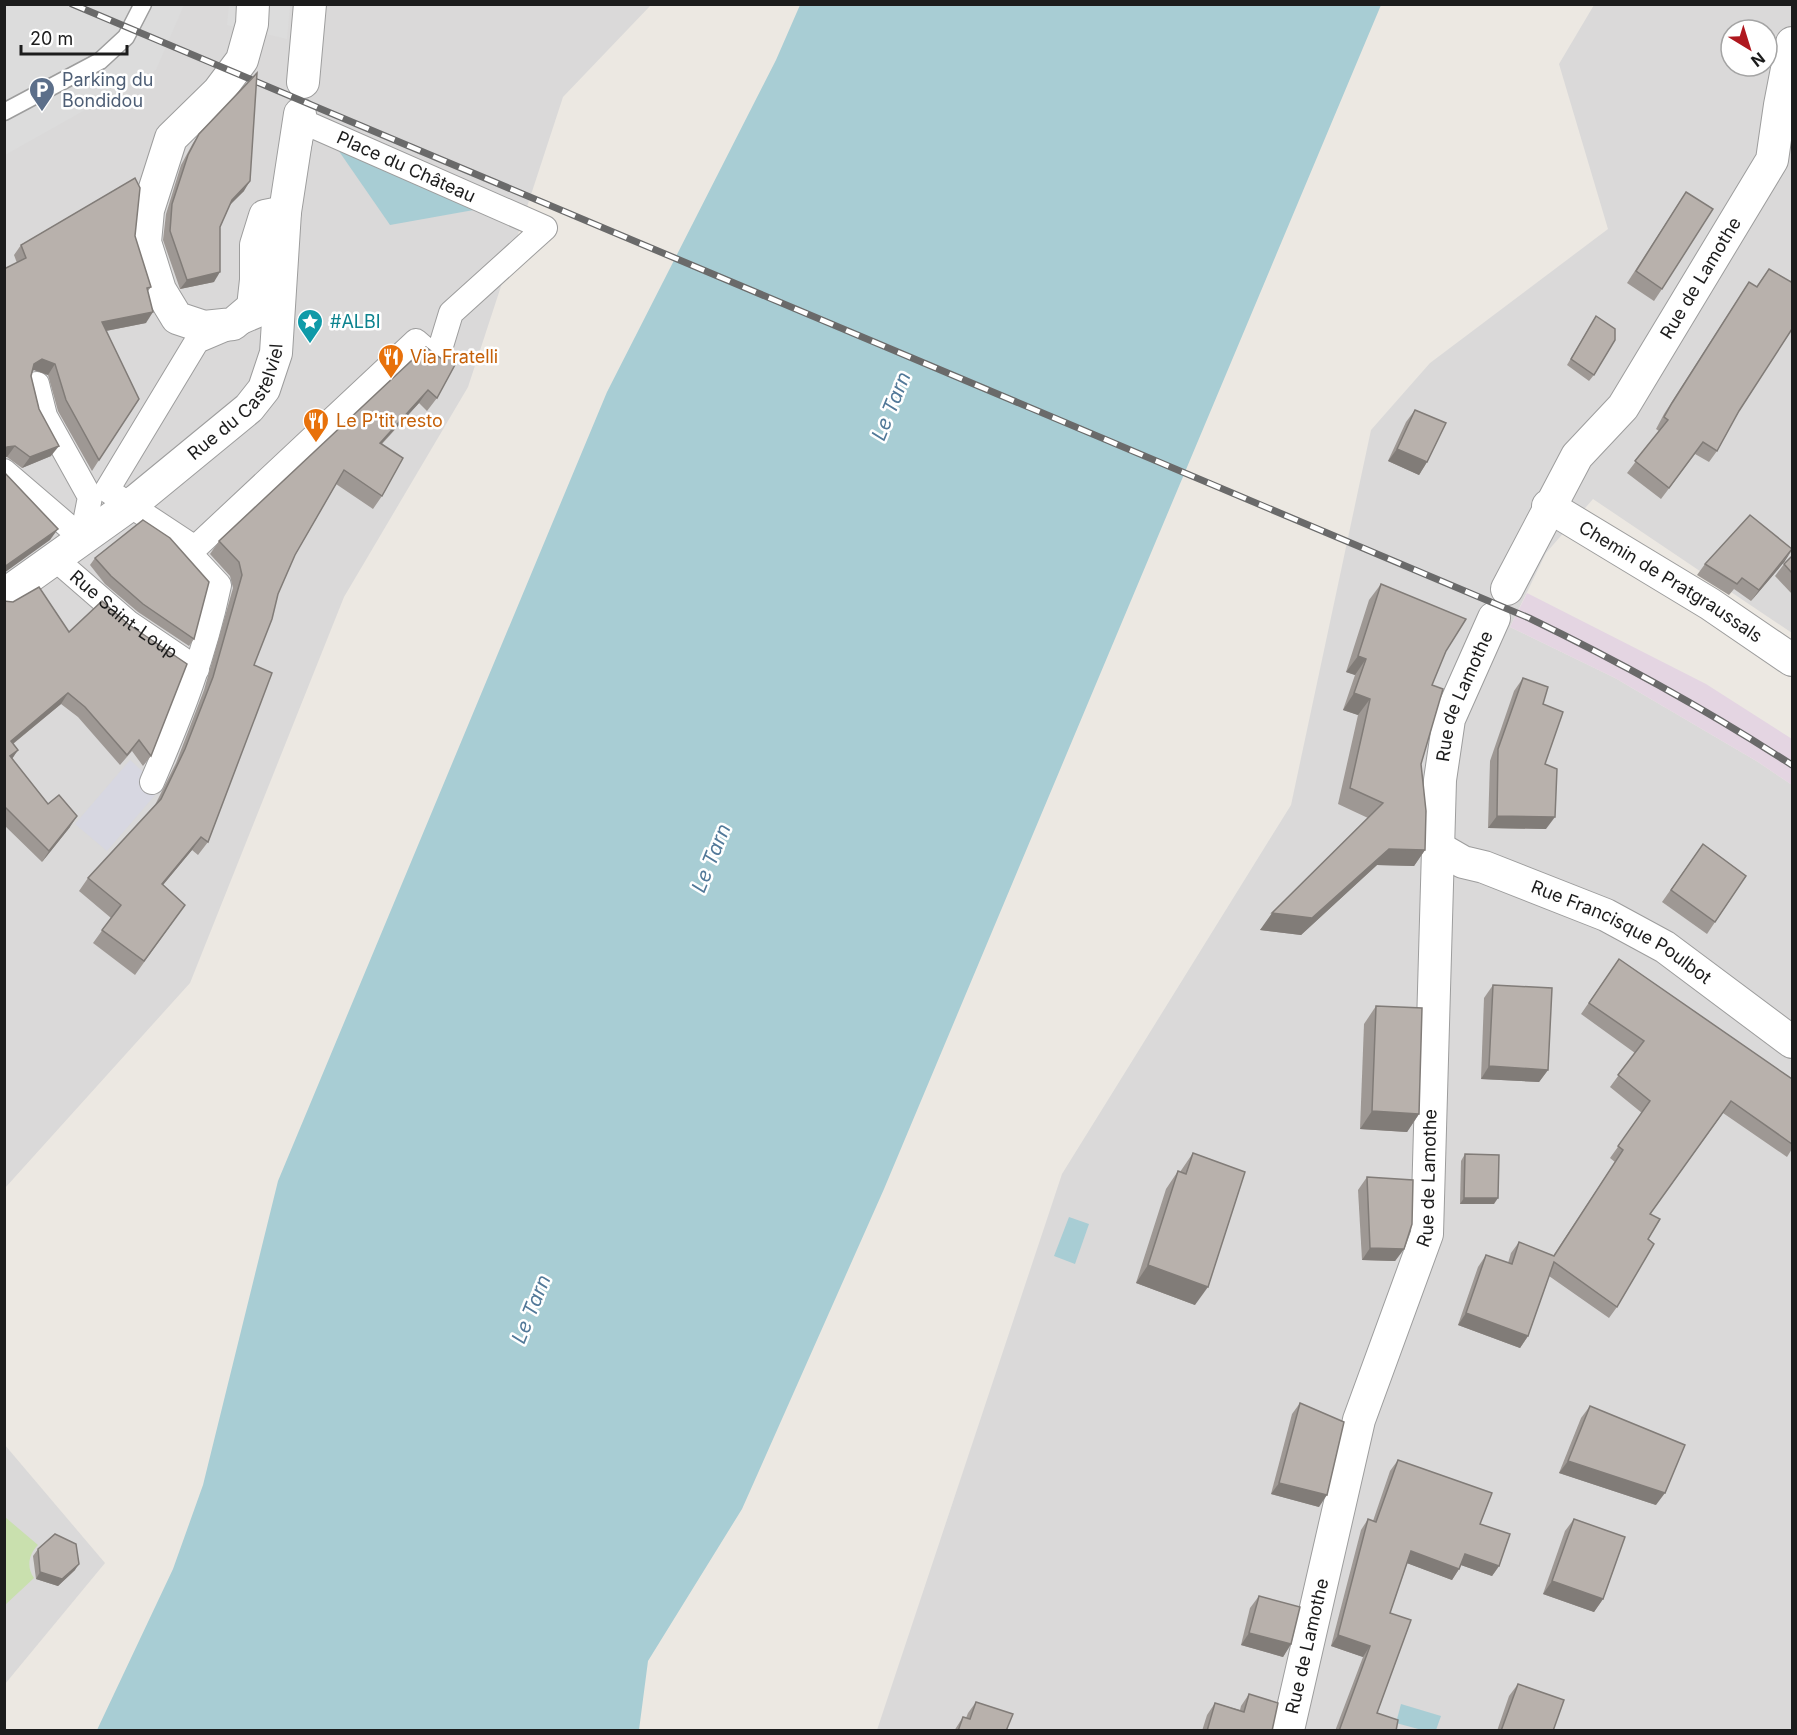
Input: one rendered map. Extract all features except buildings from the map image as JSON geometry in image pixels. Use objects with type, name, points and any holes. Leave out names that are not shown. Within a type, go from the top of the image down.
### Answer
[{"type":"street","points":[[253,4],[252,24],[242,60],[218,92],[171,138],[148,210],[145,242],[160,290],[177,318],[204,327],[233,324],[253,307],[256,245],[265,216],[285,212]]},
{"type":"street","points":[[303,82],[310,4]]},
{"type":"street","name":"Rue de Lamothe","points":[[1507,588],[1548,506],[1577,456],[1623,407],[1782,160],[1780,105],[1792,43]]},
{"type":"street","name":"Rue du Castelviel","points":[[4,595],[133,502],[249,408],[264,389],[276,353],[285,212],[300,114]]},
{"type":"street","name":"Place du Château","points":[[304,122],[545,228],[451,313],[437,359],[416,341],[195,548],[167,530],[133,502],[107,490],[196,341],[263,313],[285,212],[304,122]]},
{"type":"street","points":[[4,471],[82,538],[90,497],[45,416],[37,384]]},
{"type":"street","name":"Chemin de Pratgraussals","points":[[1548,506],[1710,604],[1792,660]]},
{"type":"street","name":"Rue Saint-Loup","points":[[152,782],[208,639],[219,585],[167,530]]},
{"type":"street","name":"Rue Saint-Loup","points":[[54,558],[129,623],[197,669]]},
{"type":"street","name":"Rue de Lamothe","points":[[1288,1731],[1359,1420],[1427,1234],[1440,780],[1449,719],[1494,618]]},
{"type":"street","name":"Rue Francisque Poulbot","points":[[1437,847],[1463,862],[1484,867],[1606,915],[1665,946],[1792,1042]]},
{"type":"lane","points":[[4,112],[100,61],[126,37],[143,4]]},
{"type":"shaded area","points":[[5,5],[651,5],[563,97],[468,387],[344,597],[190,983],[5,1188]]},
{"type":"shaded area","name":"Parking du Bondidou","points":[[5,5],[184,5],[156,70],[5,155]]},
{"type":"shaded area","points":[[229,5],[290,5],[287,39],[227,25]]},
{"type":"shaded area","points":[[1594,5],[1792,5],[1792,633],[1593,499],[1546,553],[1510,627],[1615,678],[1758,762],[1792,785],[1792,1730],[877,1730],[1062,1174],[1291,805],[1371,430],[1430,363],[1608,229],[1559,64]]},
{"type":"shaded area","points":[[1527,593],[1706,684],[1792,739],[1792,785],[1758,762],[1615,678],[1510,627]]},
{"type":"shaded area","points":[[130,760],[161,788],[107,851],[75,824]]},
{"type":"shaded area","points":[[4,1444],[105,1563],[5,1684],[4,1684]]},
{"type":"green space","points":[[5,1517],[38,1545],[32,1552],[30,1561],[30,1569],[34,1578],[5,1605]]},
{"type":"water","name":"Le Tarn","points":[[800,5],[1381,5],[884,1189],[742,1509],[648,1661],[639,1730],[97,1730],[173,1569],[203,1485],[278,1181],[607,392],[776,60]]},
{"type":"water","points":[[325,131],[496,206],[390,225]]},
{"type":"water","points":[[1069,1217],[1089,1224],[1075,1264],[1054,1256]]},
{"type":"water","points":[[1401,1704],[1441,1716],[1436,1730],[1422,1730],[1396,1723]]},
{"type":"railway","points":[[72,4],[1529,618],[1663,687],[1792,765]]},
{"type":"place","name":"Parking du Bondidou","points":[[42,113]]},
{"type":"place","name":"#ALBI","points":[[310,345]]},
{"type":"place","name":"Via Fratelli","points":[[391,380]]},
{"type":"place","name":"Le P'tit resto","points":[[316,444]]}]
